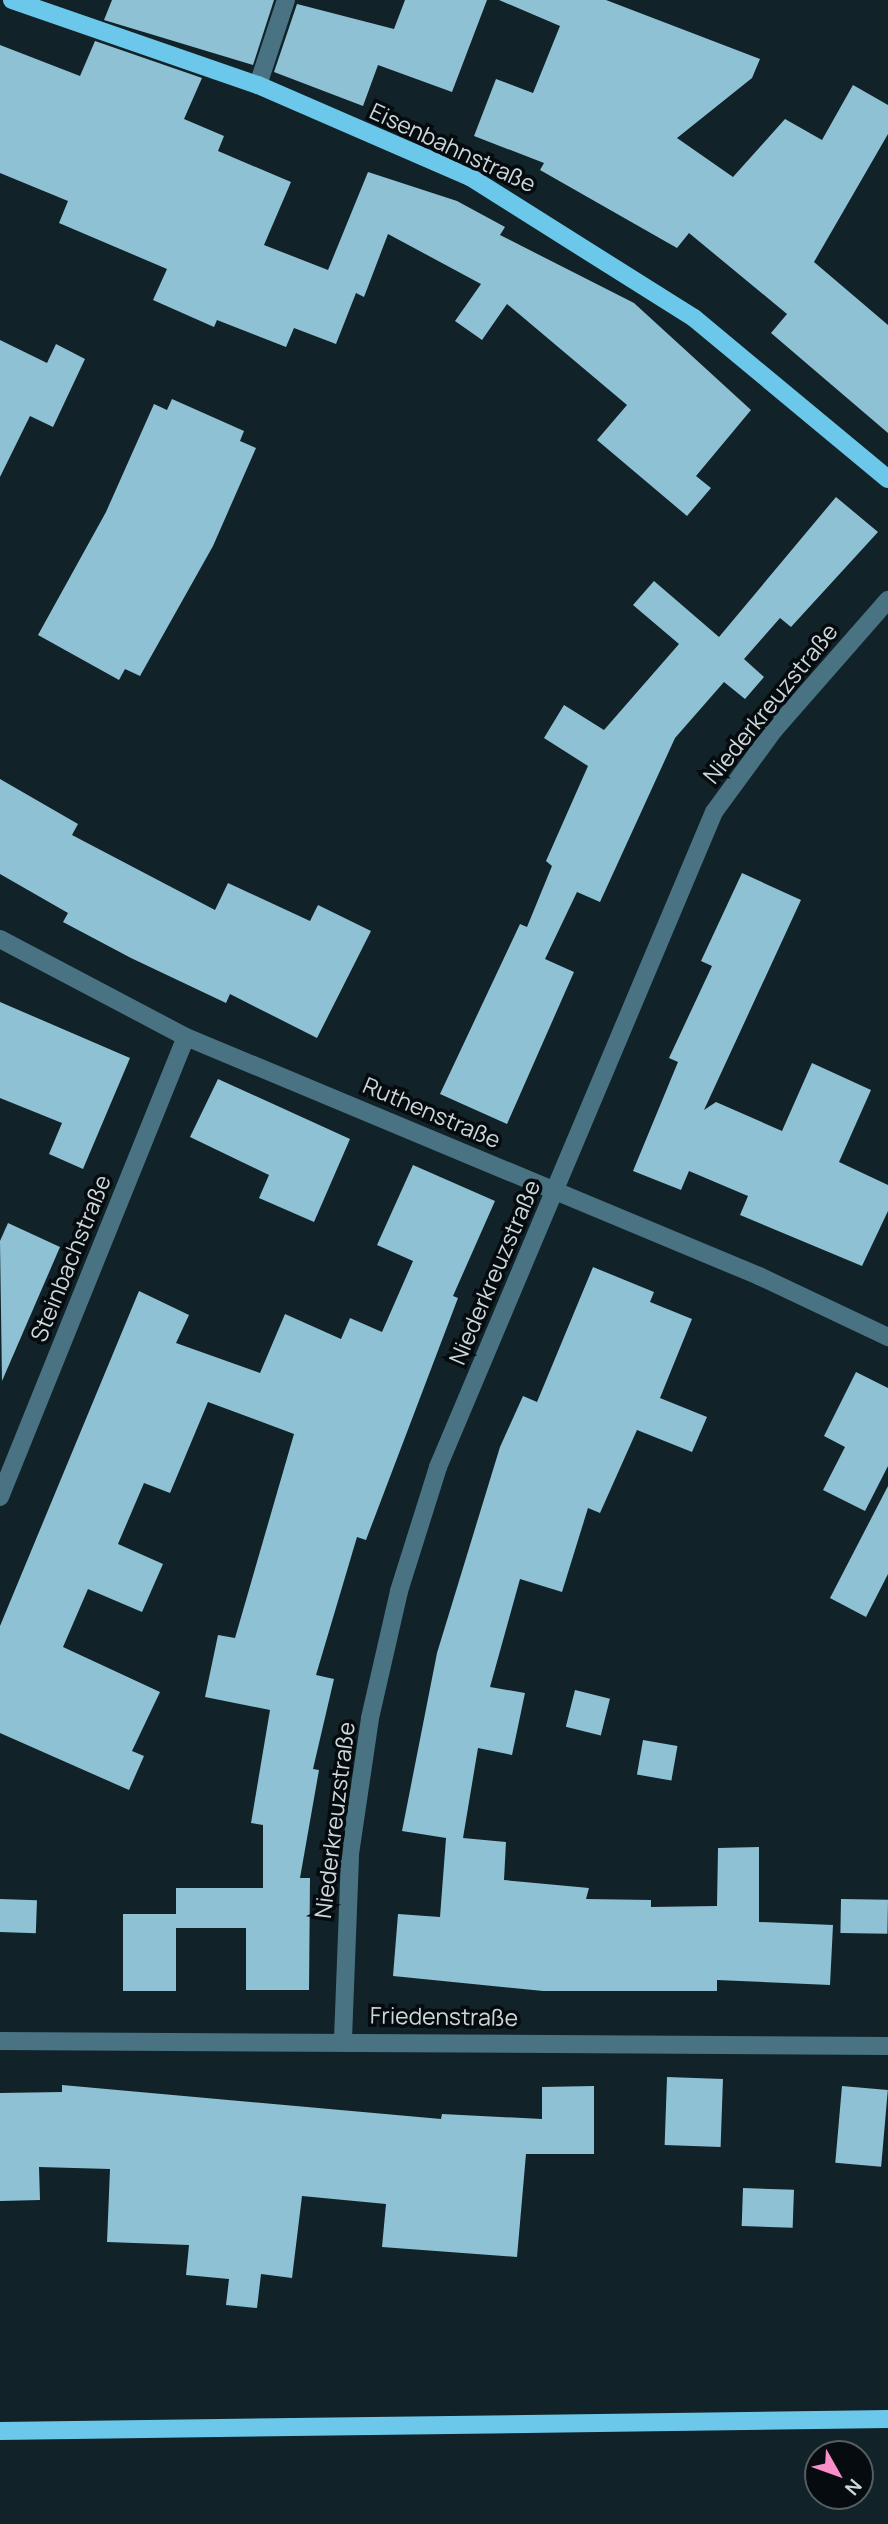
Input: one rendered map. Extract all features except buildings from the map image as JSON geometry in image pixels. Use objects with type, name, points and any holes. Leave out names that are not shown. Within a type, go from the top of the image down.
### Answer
[{"type":"main road","name":"Eisenbahnstraße","points":[[12,0],[258,85],[470,177],[545,219],[694,318],[888,480]]},
{"type":"main road","points":[[0,2431],[888,2419]]},
{"type":"street","points":[[258,85],[286,0]]},
{"type":"street","name":"Niederkreuzstraße","points":[[343,2039],[350,1854],[370,1718],[399,1591],[438,1467],[714,812],[774,730],[888,600]]},
{"type":"street","name":"Ruthenstraße","points":[[0,939],[186,1037],[555,1190],[888,1337]]},
{"type":"street","name":"Steinbachstraße","points":[[0,1497],[186,1037]]},
{"type":"street","name":"Friedenstraße","points":[[0,2041],[343,2039],[888,2046]]}]
